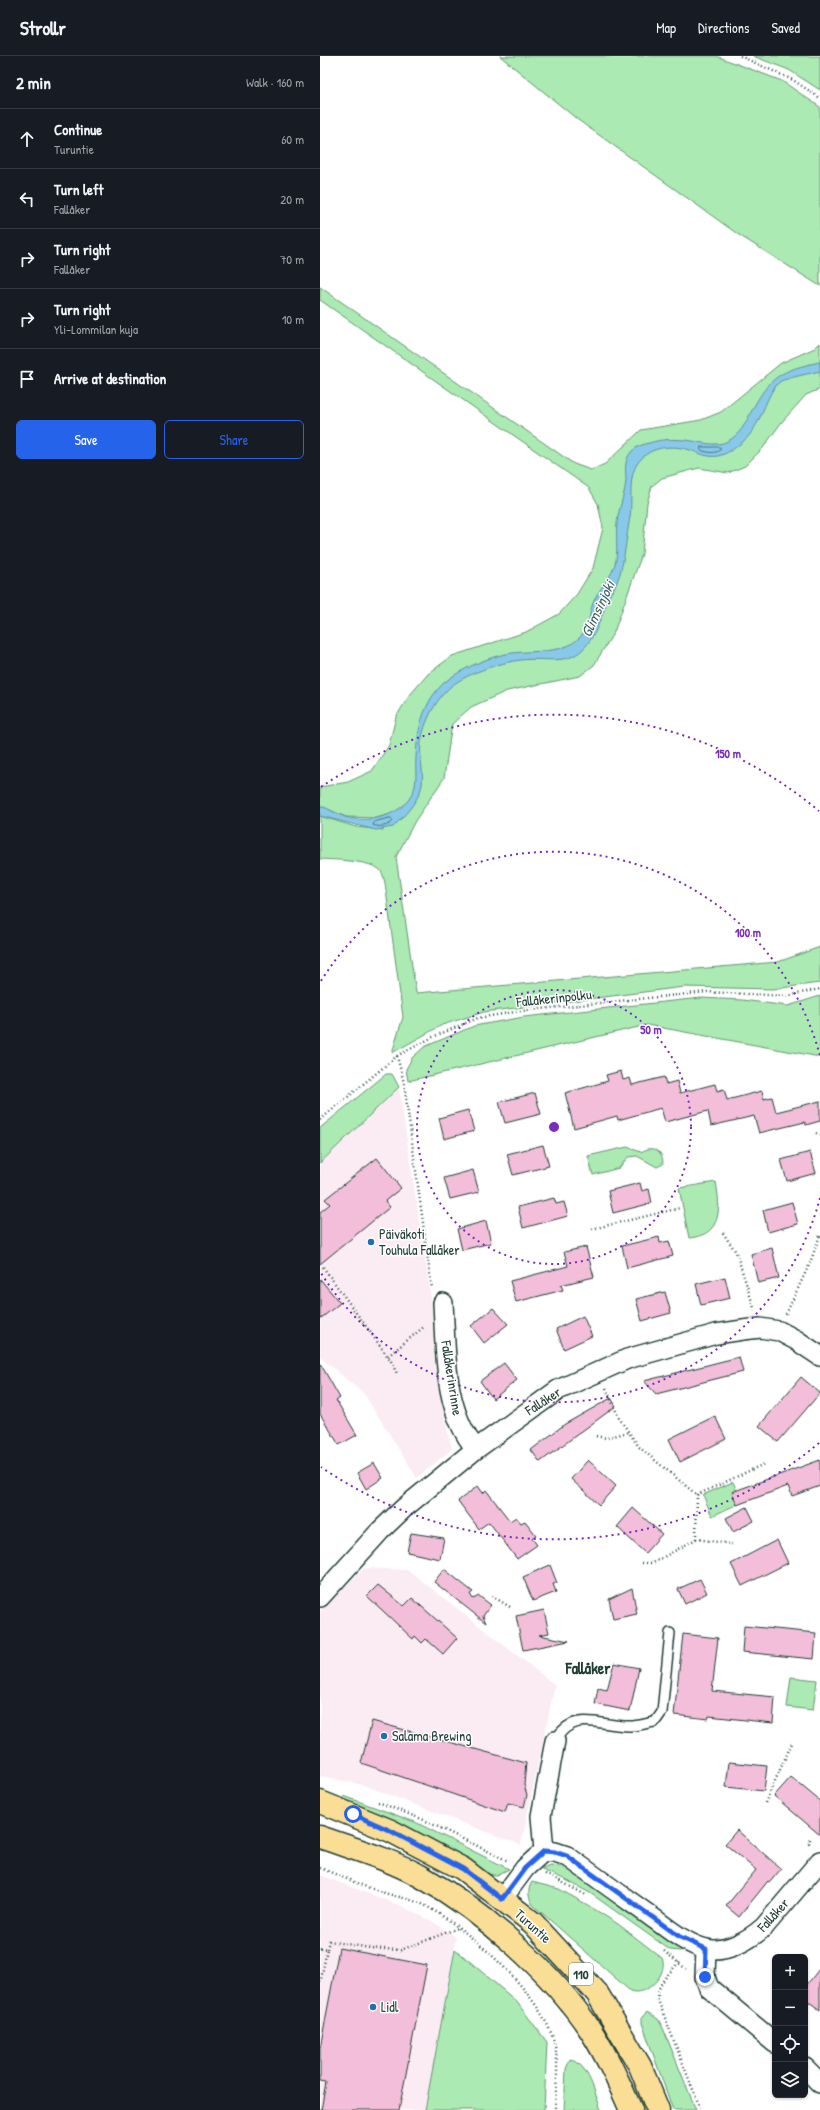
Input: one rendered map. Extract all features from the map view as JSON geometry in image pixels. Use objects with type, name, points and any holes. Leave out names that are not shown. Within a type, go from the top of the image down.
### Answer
[{"type":"main road","name":"Turuntie","points":[[320,1802],[391,1831],[463,1869],[533,1923],[596,1993],[640,2066],[658,2110]]},
{"type":"main road","name":"Turuntie","points":[[320,1837],[382,1858],[421,1877],[486,1921],[546,1976],[580,2015],[618,2078],[631,2110]]},
{"type":"street","name":"Fallåkerinrinne","points":[[438,1299],[455,1408],[460,1426],[476,1449]]},
{"type":"street","name":"Fallåker","points":[[320,1597],[380,1531],[404,1508],[476,1449],[558,1390],[627,1359],[716,1334],[760,1328],[779,1331],[820,1356]]},
{"type":"street","points":[[502,1899],[525,1868],[544,1851],[541,1816],[555,1740]]},
{"type":"street","name":"Fallåker","points":[[544,1851],[555,1852],[567,1856],[705,1954],[736,1945],[754,1936],[764,1927],[820,1862]]},
{"type":"street","points":[[705,1954],[705,1977],[710,1988],[772,2040]]},
{"type":"street","points":[[808,2071],[820,2083]]},
{"type":"lane","points":[[555,1740],[560,1731],[572,1723],[592,1721],[630,1726],[655,1722],[662,1712],[670,1633]]},
{"type":"path","points":[[740,56],[793,80],[820,98]]},
{"type":"path","name":"Fallåkerinpolku","points":[[320,1120],[397,1056],[435,1036],[485,1017],[521,1011],[707,992],[787,996],[820,990]]},
{"type":"path","points":[[397,1056],[404,1083],[438,1299]]},
{"type":"path","points":[[816,1133],[820,1135]]},
{"type":"path","points":[[592,1229],[680,1208]]},
{"type":"path","points":[[723,1233],[738,1258],[757,1319]]},
{"type":"path","points":[[779,1331],[810,1263],[820,1236]]},
{"type":"path","points":[[323,1267],[388,1356],[397,1374]]},
{"type":"path","points":[[388,1356],[430,1322]]},
{"type":"path","points":[[599,1371],[619,1418],[639,1447],[696,1495],[696,1539]]},
{"type":"path","points":[[596,1436],[606,1438],[629,1432]]},
{"type":"path","points":[[696,1495],[764,1464]]},
{"type":"path","points":[[642,1563],[653,1563],[696,1539],[732,1544]]},
{"type":"path","points":[[492,1596],[510,1608]]},
{"type":"path","points":[[765,1803],[793,1741]]},
{"type":"path","points":[[320,1868],[381,1892],[424,1905],[458,1928],[479,1945],[512,1976],[537,2006],[549,2028],[556,2052],[555,2110]]},
{"type":"path","points":[[320,1985],[329,1942],[370,1948],[401,1950],[458,1928]]},
{"type":"path","points":[[320,1948],[327,1949]]},
{"type":"path","points":[[701,2110],[661,2010],[657,1992],[660,1985],[686,1956],[705,1954]]},
{"type":"shaded area","name":"Päiväkoti Touhula Fallåker","points":[[399,1087],[431,1298],[445,1420],[452,1449],[417,1478],[364,1394],[320,1357],[320,1163]]},
{"type":"shaded area","points":[[364,1568],[408,1570],[555,1685],[521,1845],[363,1785],[320,1776],[320,1611]]},
{"type":"shaded area","points":[[320,1875],[401,1906],[430,1920],[456,1937],[425,2110],[320,2110]]},
{"type":"green space","points":[[500,56],[716,56],[782,81],[820,107],[820,286],[739,235],[578,120]]},
{"type":"green space","points":[[753,56],[820,56],[820,90],[789,70]]},
{"type":"green space","points":[[320,287],[574,464],[591,470],[605,464],[641,430],[701,420],[721,412],[781,363],[815,348],[820,343],[820,389],[806,395],[781,423],[763,448],[745,466],[728,473],[699,468],[662,478],[652,486],[647,503],[642,554],[614,632],[594,665],[580,676],[507,691],[471,707],[452,724],[444,778],[415,821],[396,857],[416,993],[778,962],[820,947],[820,983],[773,989],[684,987],[484,1012],[442,1025],[392,1053],[403,1017],[383,875],[376,867],[370,865],[352,861],[320,859],[320,816],[356,827],[383,830],[391,814],[376,818],[346,817],[320,806],[320,787],[348,782],[372,771],[389,745],[396,717],[409,696],[428,674],[452,656],[526,632],[559,614],[577,594],[593,568],[603,528],[598,504],[589,488],[320,300]]},
{"type":"green space","points":[[820,996],[820,1057],[647,1025],[408,1081],[406,1069],[412,1058],[424,1047],[474,1026],[524,1017],[701,998],[742,1000],[788,1006]]},
{"type":"green space","points":[[386,1074],[392,1074],[399,1087],[320,1163],[320,1128]]},
{"type":"green space","points":[[627,1147],[641,1152],[649,1149],[656,1150],[663,1159],[663,1164],[657,1167],[637,1156],[628,1157],[619,1168],[593,1175],[588,1156]]},
{"type":"green space","points":[[716,1182],[719,1202],[717,1219],[708,1232],[700,1236],[689,1238],[679,1188]]},
{"type":"green space","points":[[733,1482],[742,1502],[712,1516],[703,1495]]},
{"type":"green space","points":[[791,1677],[817,1680],[813,1710],[787,1707]]},
{"type":"green space","points":[[344,1796],[415,1822],[509,1869],[497,1875],[483,1874],[342,1801]]},
{"type":"green space","points":[[551,1865],[568,1867],[683,1950],[670,1950],[590,1893],[564,1879],[542,1870],[542,1868]]},
{"type":"green space","points":[[532,1882],[559,1889],[586,1904],[618,1924],[662,1958],[662,1971],[655,1983],[643,1991],[630,1991],[533,1905],[529,1894],[529,1888]]},
{"type":"green space","points":[[455,1949],[516,2001],[547,2042],[544,2110],[425,2110]]},
{"type":"green space","points":[[647,2012],[658,2019],[663,2028],[696,2110],[673,2110],[642,2023],[642,2017]]},
{"type":"green space","points":[[570,2059],[577,2062],[587,2073],[594,2088],[601,2110],[564,2110],[566,2069]]},
{"type":"water","name":"Glimsinjoki","points":[[820,362],[820,371],[781,381],[771,393],[754,429],[748,437],[730,451],[718,456],[711,456],[684,448],[671,447],[652,451],[642,458],[637,464],[632,478],[631,510],[624,558],[620,574],[608,598],[598,626],[588,644],[577,654],[570,657],[554,660],[529,659],[503,663],[471,674],[453,684],[442,695],[434,707],[422,735],[422,785],[418,797],[393,827],[376,830],[320,816],[320,806],[345,817],[355,819],[377,818],[397,810],[405,804],[411,796],[415,786],[418,737],[426,707],[437,690],[451,677],[482,661],[506,654],[559,649],[577,640],[584,632],[594,600],[612,572],[616,560],[617,522],[626,481],[626,462],[632,451],[642,445],[662,440],[685,440],[707,444],[718,444],[728,441],[741,429],[763,391],[770,383],[785,372]]},
{"type":"building","points":[[621,1071],[623,1080],[630,1078],[632,1085],[664,1077],[666,1084],[677,1081],[680,1093],[715,1084],[717,1091],[724,1089],[727,1100],[762,1091],[764,1099],[772,1097],[776,1112],[820,1101],[820,1121],[806,1125],[805,1122],[759,1133],[754,1116],[711,1126],[708,1111],[665,1122],[661,1108],[618,1120],[617,1116],[574,1128],[565,1093],[608,1081],[606,1075]]},
{"type":"building","points":[[535,1093],[541,1114],[505,1123],[499,1102]]},
{"type":"building","points":[[468,1110],[474,1131],[444,1139],[439,1118]]},
{"type":"building","points":[[543,1145],[549,1166],[513,1175],[507,1154]]},
{"type":"building","points":[[810,1152],[816,1173],[787,1181],[781,1160]]},
{"type":"building","points":[[377,1158],[401,1188],[385,1201],[390,1207],[320,1264],[320,1212],[330,1204],[325,1199]]},
{"type":"building","points":[[473,1170],[479,1192],[450,1199],[444,1178]]},
{"type":"building","points":[[640,1183],[642,1191],[649,1189],[652,1203],[613,1213],[608,1191]]},
{"type":"building","points":[[554,1198],[556,1204],[564,1202],[568,1216],[523,1228],[518,1207]]},
{"type":"building","points":[[792,1202],[798,1224],[768,1232],[763,1210]]},
{"type":"building","points":[[486,1221],[491,1243],[462,1250],[457,1229]]},
{"type":"building","points":[[659,1237],[660,1243],[669,1241],[673,1256],[627,1268],[622,1246]]},
{"type":"building","points":[[586,1247],[594,1277],[561,1285],[563,1290],[516,1302],[510,1281],[568,1266],[564,1252]]},
{"type":"building","points":[[772,1248],[779,1278],[758,1283],[751,1254]]},
{"type":"building","points":[[725,1277],[730,1298],[701,1305],[696,1284]]},
{"type":"building","points":[[320,1279],[340,1303],[320,1319]]},
{"type":"building","points":[[665,1292],[671,1313],[642,1321],[636,1299]]},
{"type":"building","points":[[493,1308],[508,1324],[484,1343],[471,1326]]},
{"type":"building","points":[[583,1316],[592,1336],[564,1349],[556,1329]]},
{"type":"building","points":[[739,1357],[743,1372],[656,1394],[644,1381]]},
{"type":"building","points":[[320,1363],[340,1398],[336,1400],[357,1435],[339,1445],[320,1414]]},
{"type":"building","points":[[504,1363],[517,1380],[493,1399],[480,1381]]},
{"type":"building","points":[[801,1377],[820,1393],[778,1442],[759,1426]]},
{"type":"building","points":[[611,1398],[616,1406],[540,1462],[531,1450],[565,1424]]},
{"type":"building","points":[[715,1416],[726,1439],[680,1462],[669,1439]]},
{"type":"building","points":[[588,1460],[616,1486],[599,1505],[571,1479]]},
{"type":"building","points":[[820,1460],[820,1486],[792,1496],[788,1486],[737,1505],[732,1492]]},
{"type":"building","points":[[374,1463],[383,1478],[366,1489],[357,1473]]},
{"type":"building","points":[[478,1486],[483,1493],[486,1490],[510,1521],[516,1517],[521,1523],[525,1521],[536,1535],[532,1538],[537,1545],[517,1559],[489,1522],[479,1529],[458,1501]]},
{"type":"building","points":[[747,1507],[754,1521],[733,1532],[726,1518]]},
{"type":"building","points":[[633,1508],[662,1534],[645,1553],[617,1527]]},
{"type":"building","points":[[411,1533],[444,1538],[440,1559],[407,1552]]},
{"type":"building","points":[[777,1540],[788,1563],[742,1586],[731,1564]]},
{"type":"building","points":[[550,1565],[557,1583],[553,1584],[556,1592],[533,1601],[523,1577]]},
{"type":"building","points":[[444,1569],[473,1592],[470,1594],[473,1599],[479,1596],[491,1605],[483,1616],[486,1623],[434,1582]]},
{"type":"building","points":[[700,1579],[707,1593],[685,1604],[678,1589]]},
{"type":"building","points":[[378,1585],[404,1606],[412,1598],[457,1638],[443,1654],[426,1639],[422,1643],[415,1636],[413,1639],[367,1596]]},
{"type":"building","points":[[632,1588],[637,1614],[613,1619],[609,1599]]},
{"type":"building","points":[[544,1610],[549,1633],[539,1635],[569,1641],[523,1650],[516,1616]]},
{"type":"building","points":[[744,1626],[816,1633],[814,1659],[742,1652]]},
{"type":"building","points":[[683,1634],[718,1638],[712,1691],[775,1697],[773,1723],[709,1716],[708,1719],[674,1715]]},
{"type":"building","points":[[614,1663],[639,1668],[630,1711],[595,1704],[598,1688],[607,1690]]},
{"type":"building","points":[[372,1721],[526,1763],[524,1785],[527,1795],[524,1807],[508,1803],[505,1812],[361,1763]]},
{"type":"building","points":[[729,1762],[767,1766],[764,1791],[726,1787]]},
{"type":"building","points":[[791,1777],[820,1801],[820,1835],[774,1796]]},
{"type":"building","points":[[737,1830],[781,1869],[770,1882],[768,1881],[739,1917],[726,1906],[756,1870],[725,1844]]},
{"type":"building","name":"Lidl","points":[[339,1948],[427,1965],[399,2110],[321,2110],[326,2082],[320,2081],[320,2048]]},
{"type":"building","points":[[820,1968],[820,2010],[808,2001],[808,1983]]},
{"type":"place","name":"Päiväkoti Touhula Fallåker","points":[[371,1242]]},
{"type":"place","name":"Salama Brewing","points":[[384,1736]]},
{"type":"place","name":"Lidl","points":[[373,2007]]},
{"type":"district","name":"Fallåker","points":[[588,1668]]},
{"type":"route","points":[[353,1814],[391,1831],[463,1869],[502,1899],[525,1868],[544,1851],[555,1852],[567,1856],[680,1937],[706,1949],[705,1977]]}]
